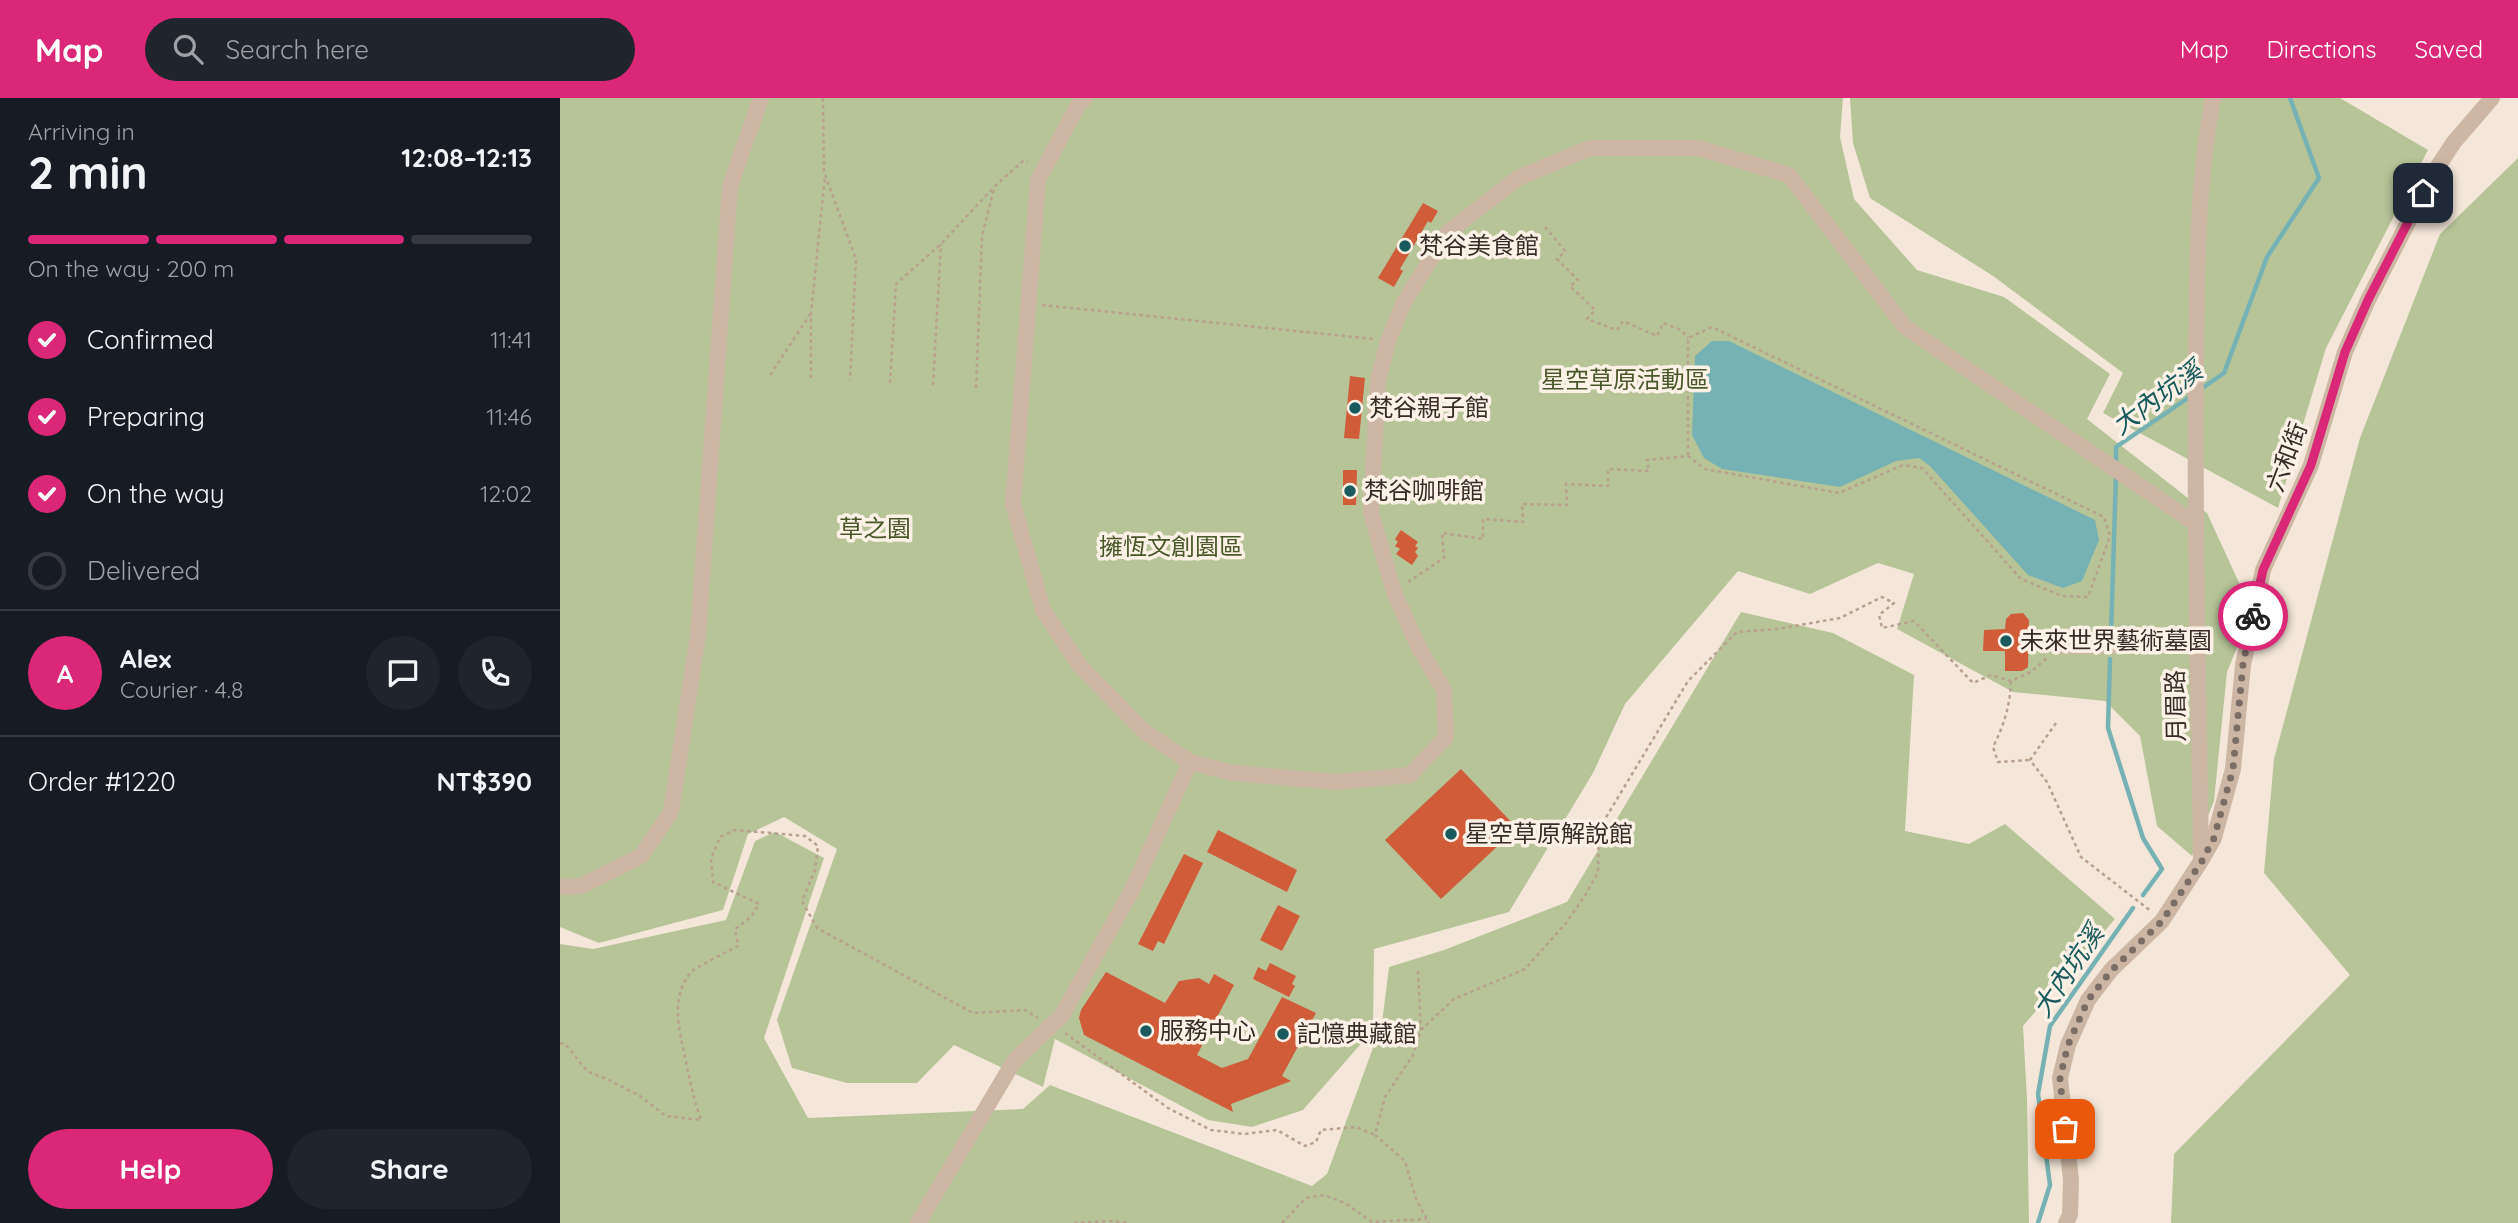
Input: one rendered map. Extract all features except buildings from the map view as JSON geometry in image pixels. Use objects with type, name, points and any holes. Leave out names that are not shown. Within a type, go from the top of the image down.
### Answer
[{"type":"street","points":[[560,887],[581,886],[641,856],[671,812],[698,635],[730,187],[761,98]]},
{"type":"street","points":[[1085,98],[1078,104],[1038,180],[1013,504],[1043,610],[1080,666],[1145,732],[1189,762],[1233,772],[1337,782],[1410,775],[1446,737],[1444,690],[1419,648],[1394,592],[1371,513],[1378,381],[1388,341],[1404,302],[1448,232],[1518,178],[1590,148],[1699,148],[1789,176],[1905,327],[2196,524]]},
{"type":"street","name":"月眉路","points":[[2202,861],[2195,457],[2197,285],[2202,170],[2213,98]]},
{"type":"street","name":"六和街","points":[[2202,861],[2214,838],[2233,769],[2243,664],[2263,570],[2311,465],[2345,352],[2368,300],[2433,174],[2454,142],[2492,98]]},
{"type":"street","points":[[2061,646],[2198,646]]},
{"type":"street","points":[[918,1223],[1014,1061],[1062,1015],[1132,890],[1189,762]]},
{"type":"street","points":[[2066,1223],[2070,1215],[2071,1180],[2060,1078],[2068,1045],[2088,1000],[2112,970],[2162,921],[2202,861]]},
{"type":"path","points":[[811,378],[811,313],[825,173],[823,98]]},
{"type":"path","points":[[890,383],[896,284],[941,244],[995,186],[1023,161],[1045,168]]},
{"type":"path","points":[[825,173],[856,259],[850,380]]},
{"type":"path","points":[[976,388],[982,236],[995,186]]},
{"type":"path","points":[[1545,227],[1565,251],[1558,259],[1578,280],[1570,286],[1595,310],[1587,319],[1617,330],[1623,321],[1657,336],[1663,323],[1681,330],[1689,338],[1688,456]]},
{"type":"path","points":[[933,385],[941,244]]},
{"type":"path","points":[[1029,304],[1388,341]]},
{"type":"path","points":[[770,375],[811,313]]},
{"type":"path","points":[[1394,592],[1444,558],[1442,533],[1483,539],[1483,519],[1523,522],[1522,504],[1567,505],[1566,484],[1608,486],[1608,469],[1648,471],[1647,460],[1688,456],[1704,469],[1839,492],[1903,465],[1922,468],[2021,579],[2062,596],[2088,597],[2110,536],[2104,517],[1712,327],[1689,338]]},
{"type":"path","points":[[1421,1030],[1454,999],[1525,969],[1566,923],[1598,872],[1600,829],[1688,681],[1737,632],[1777,629],[1840,618],[1882,597],[1894,603],[1879,615],[1882,628],[1914,621],[1973,683],[1991,675],[2011,681],[2031,673],[2061,646]]},
{"type":"path","points":[[2011,681],[2007,713],[1993,747],[1998,762],[2030,760]]},
{"type":"path","points":[[2030,760],[2056,723]]},
{"type":"path","points":[[2030,760],[2047,782],[2081,856],[2162,921]]},
{"type":"path","points":[[560,1043],[565,1044],[588,1072],[640,1096],[666,1116],[701,1120],[692,1096],[677,1021],[680,990],[692,969],[713,961],[738,946],[735,929],[751,917],[759,904],[713,882],[711,859],[720,837],[735,830],[805,836],[818,846],[815,870],[802,901],[817,928],[973,1013],[1024,1010],[1079,1041],[1168,1108],[1211,1130],[1244,1135],[1277,1130],[1305,1146],[1316,1142],[1321,1130],[1356,1127],[1375,1135],[1405,1161],[1416,1199],[1428,1221],[1371,1222],[1345,1203],[1324,1195],[1306,1198],[1282,1223]]},
{"type":"path","points":[[1375,1135],[1385,1097],[1413,1055],[1421,1030],[1418,971]]},
{"type":"path","points":[[1074,1223],[1111,1220],[1129,1223]]},
{"type":"green space","name":"擁恆文創園區","points":[[560,98],[1843,98],[1840,137],[1854,199],[1917,270],[2004,297],[2110,374],[2087,419],[2207,513],[2252,611],[2227,672],[2214,801],[2192,856],[2157,826],[2140,736],[2105,701],[2013,692],[1897,629],[1914,574],[1878,563],[1810,594],[1738,571],[1625,704],[1593,773],[1509,912],[1374,949],[1373,1030],[1303,1110],[1252,1127],[1208,1120],[1055,1039],[1043,1087],[954,1045],[917,1083],[847,1083],[792,1068],[777,1020],[837,849],[784,817],[748,834],[723,910],[599,943],[560,927]]},
{"type":"green space","points":[[1850,98],[2340,98],[2428,150],[2326,348],[2278,508],[2103,413],[2123,373],[1993,276],[1870,198],[1853,143]]},
{"type":"green space","points":[[2518,158],[2518,1223],[2171,1223],[2174,1154],[2350,975],[2264,873],[2274,759],[2360,438],[2440,234]]},
{"type":"green space","points":[[1741,612],[1833,633],[1914,675],[1905,831],[1969,844],[2005,824],[2115,919],[2023,1026],[2029,1223],[560,1223],[560,944],[593,949],[726,920],[755,841],[775,832],[824,858],[764,1038],[808,1118],[1023,1109],[1050,1085],[1312,1186],[1327,1174],[1382,1023],[1389,967],[1444,950],[1567,902]]},
{"type":"water","points":[[1712,341],[1729,341],[2095,520],[2099,540],[2082,581],[2063,588],[2028,575],[1930,466],[1919,458],[1896,461],[1840,487],[1722,469],[1704,458],[1692,435],[1695,356]]},
{"type":"waterway","name":"大內坑溪","points":[[2201,389],[2224,373],[2267,257],[2319,178],[2290,98]]},
{"type":"waterway","name":"大內坑溪","points":[[2116,463],[2116,447],[2191,396]]},
{"type":"waterway","name":"大內坑溪","points":[[2111,634],[2116,475]]},
{"type":"waterway","name":"大內坑溪","points":[[2110,659],[2108,728],[2143,838],[2162,869],[2143,895]]},
{"type":"waterway","name":"大內坑溪","points":[[2038,1223],[2050,1185],[2038,1094],[2050,1026],[2133,908]]},
{"type":"way so far","points":[[2065,1129],[2060,1078],[2068,1045],[2088,1000],[2112,970],[2162,921],[2214,838],[2233,769],[2243,664],[2253,616]]},
{"type":"place","name":"梵谷美食館","points":[[1405,246]]},
{"type":"place","name":"梵谷親子館","points":[[1355,408]]},
{"type":"place","name":"梵谷咖啡館","points":[[1350,491]]},
{"type":"place","name":"未來世界藝術墓園","points":[[2006,641]]},
{"type":"place","name":"星空草原解說館","points":[[1451,834]]},
{"type":"place","name":"服務中心","points":[[1146,1031]]},
{"type":"place","name":"記憶典藏館","points":[[1283,1034]]},
{"type":"route","points":[[2253,616],[2263,570],[2311,465],[2345,352],[2368,300],[2423,193]]},
{"type":"park label","name":"星空草原活動區","points":[[1625,380]]},
{"type":"park label","name":"草之園","points":[[875,529]]}]
